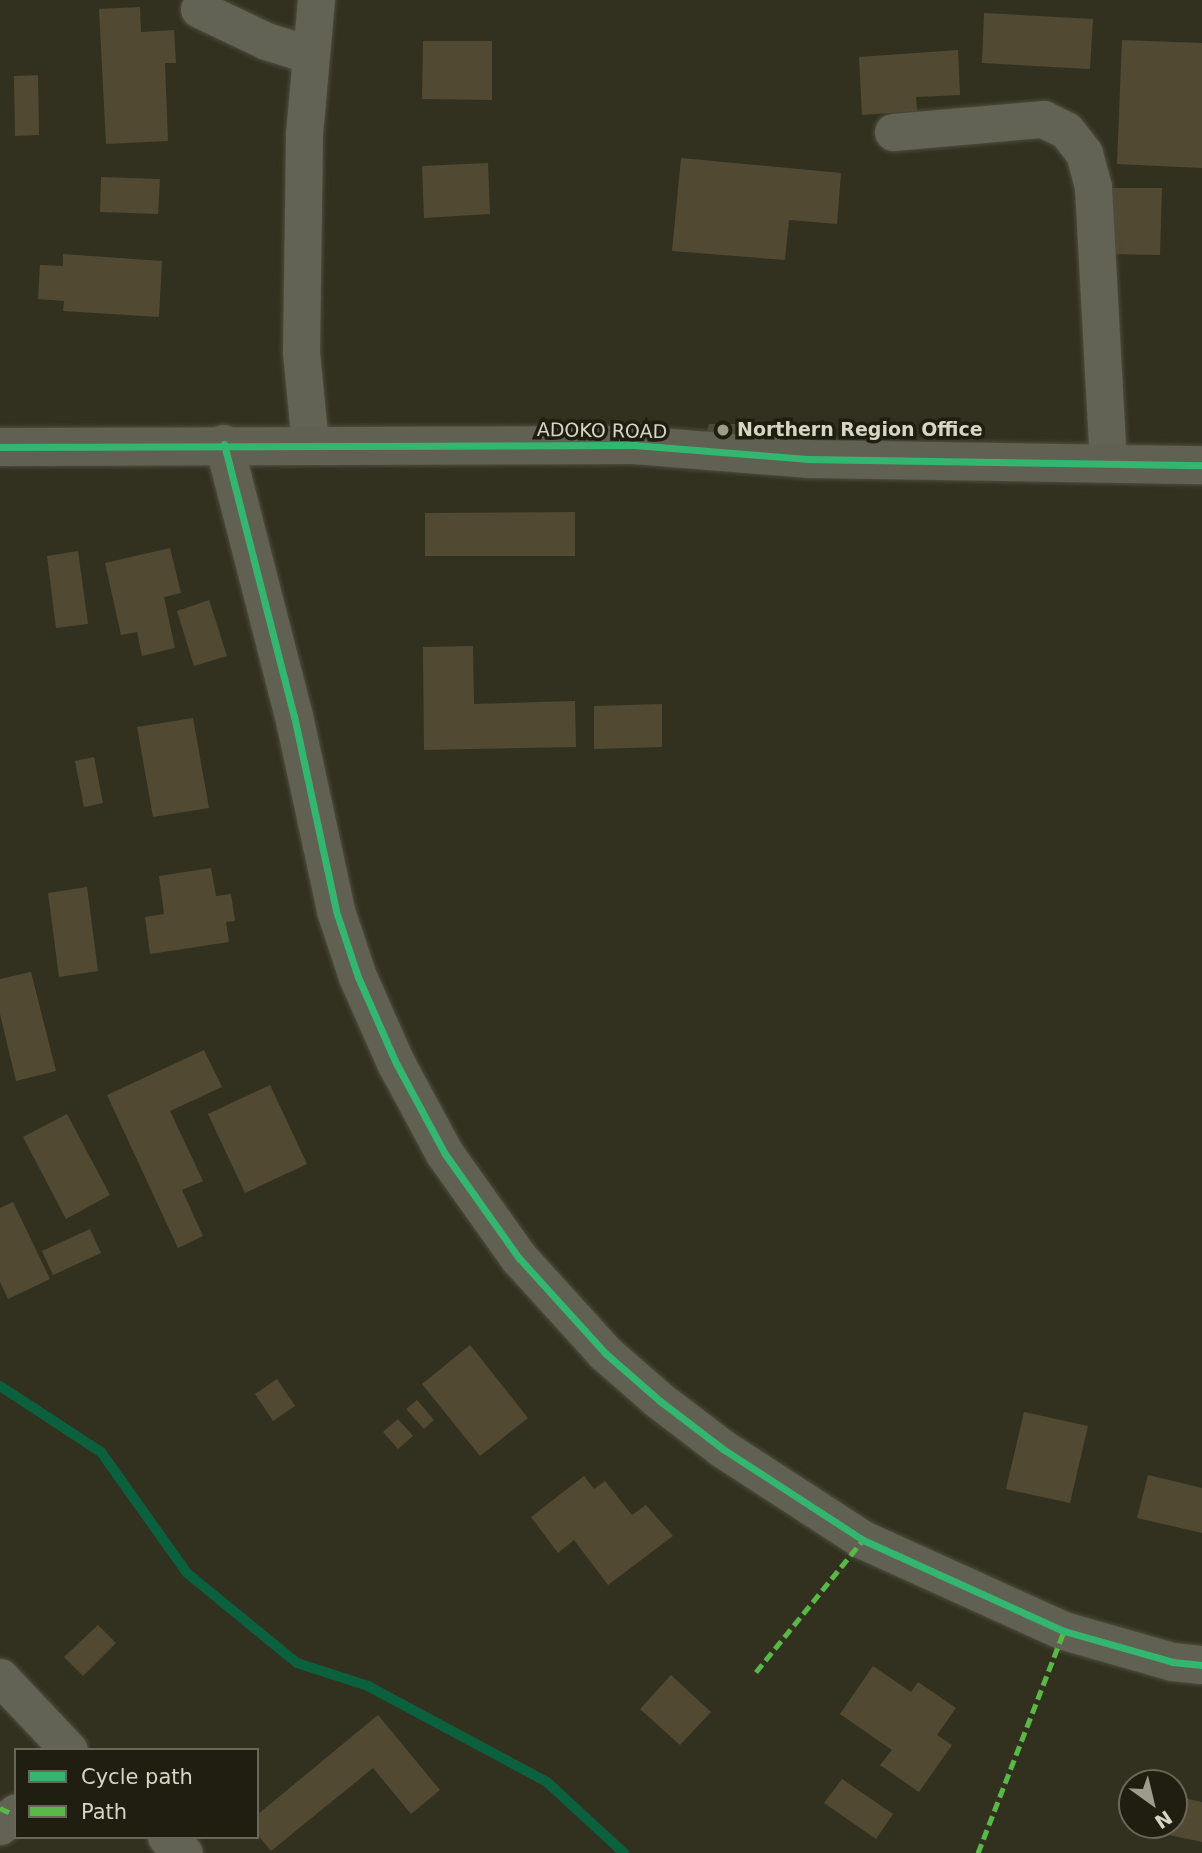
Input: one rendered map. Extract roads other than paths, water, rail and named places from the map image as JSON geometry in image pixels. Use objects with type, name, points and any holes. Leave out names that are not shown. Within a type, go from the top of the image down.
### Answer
[{"type":"street","points":[[310,444],[301,352],[304,134],[316,0]]},
{"type":"street","points":[[199,9],[266,41],[311,55]]},
{"type":"street","points":[[893,132],[1043,119],[1066,130],[1084,152],[1093,187],[1108,463]]},
{"type":"street","points":[[224,444],[294,716],[336,911],[358,977],[438,1142],[519,1258],[605,1353],[660,1401],[723,1449],[863,1540],[1064,1631],[1173,1661],[1202,1665]]},
{"type":"street","name":"ADOKO ROAD","points":[[0,447],[224,444],[634,445],[808,459],[1202,466]]},
{"type":"street","points":[[0,1677],[67,1748]]},
{"type":"street","points":[[0,1826],[14,1814]]},
{"type":"street","points":[[168,1839],[184,1853]]},
{"type":"waterway","points":[[0,1386],[101,1452],[187,1573],[297,1663],[368,1686],[547,1782],[624,1853]]},
{"type":"place","name":"Northern Region Office","points":[[723,430]]}]
